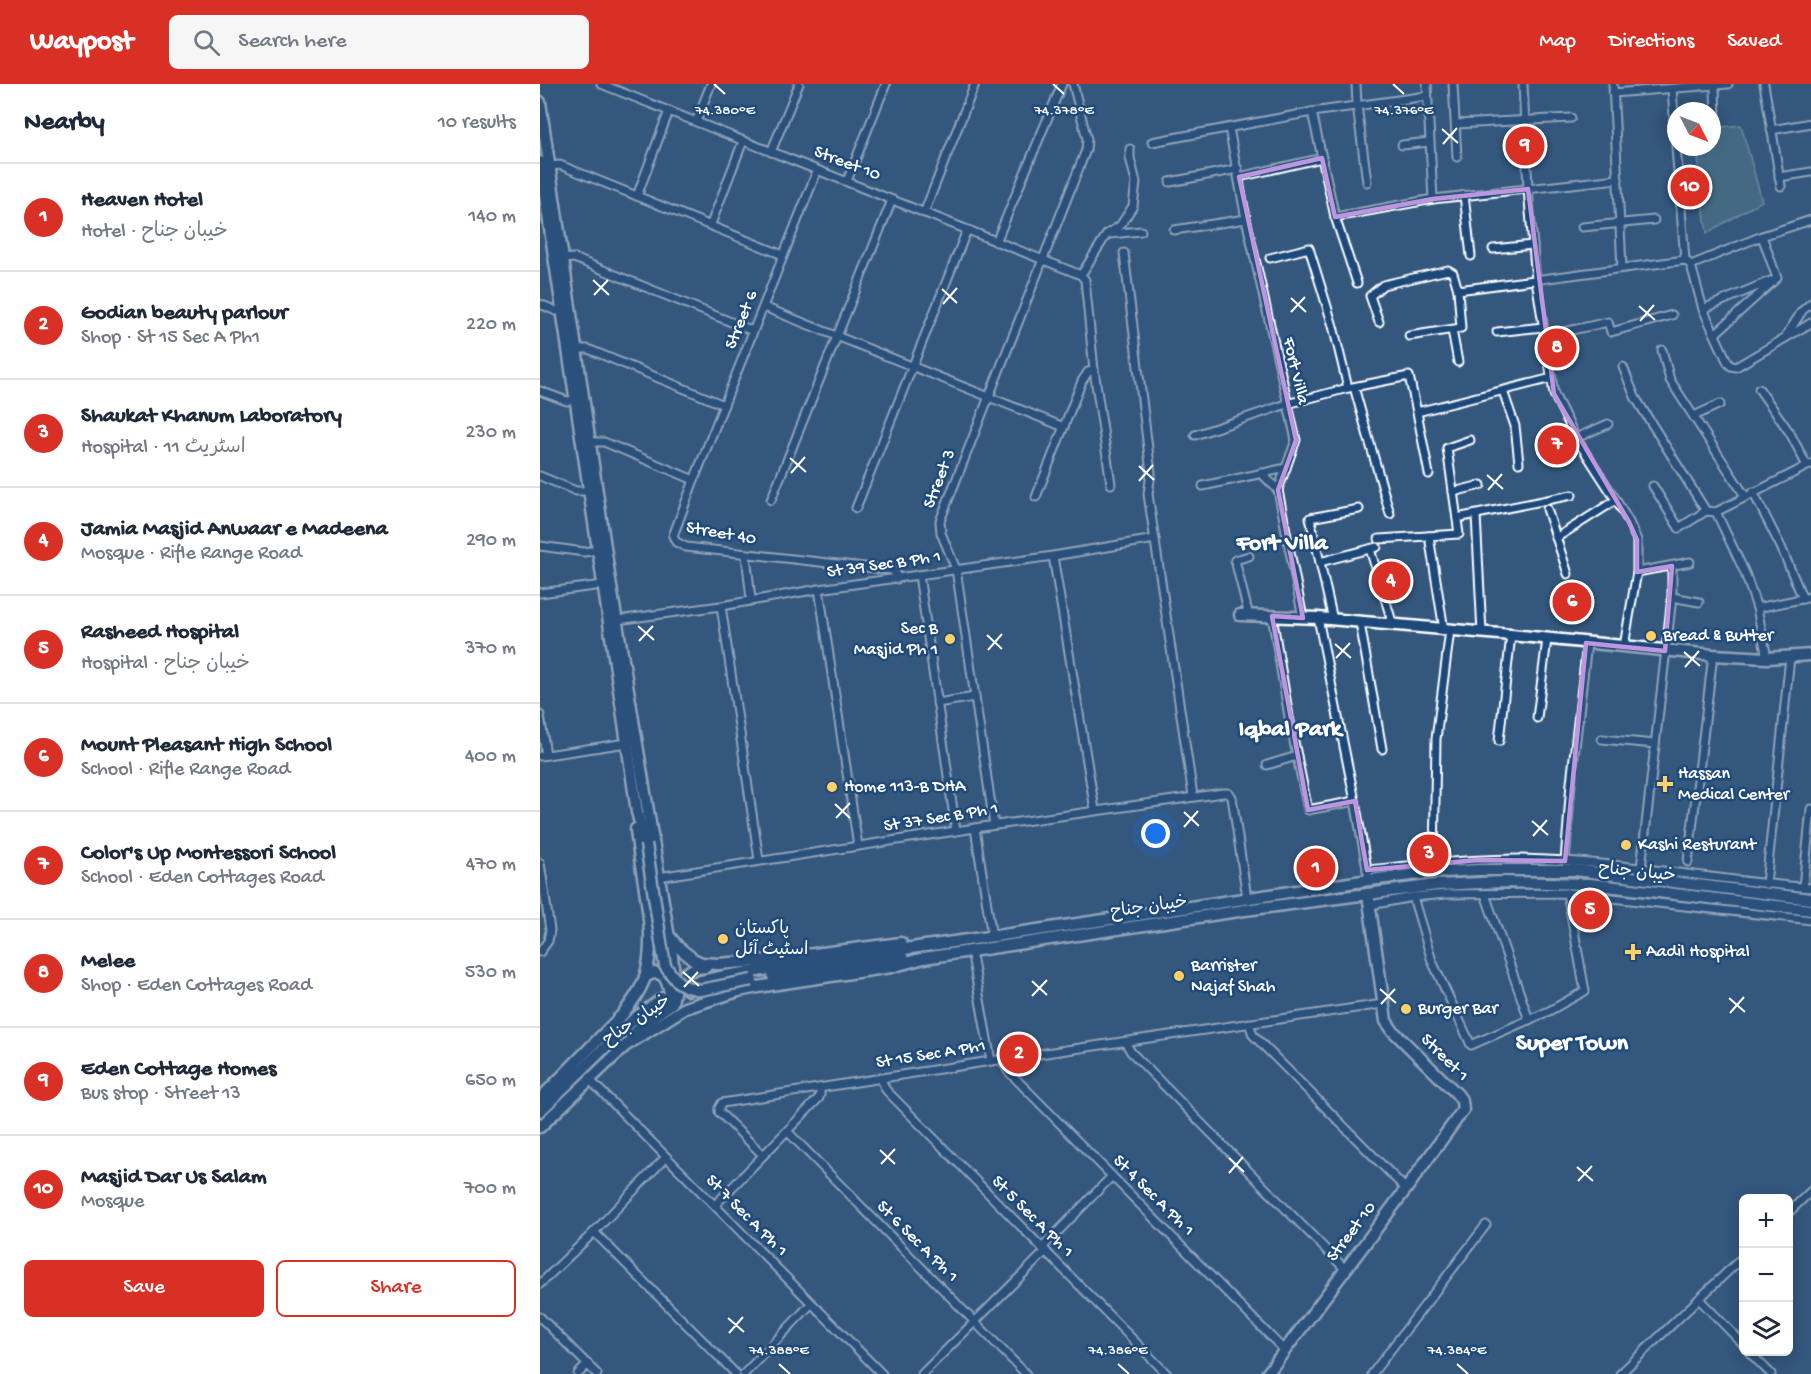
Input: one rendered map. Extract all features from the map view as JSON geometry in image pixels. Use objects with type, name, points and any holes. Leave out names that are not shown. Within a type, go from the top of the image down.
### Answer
[{"type":"main road","points":[[540,102],[545,164],[544,219],[562,310],[627,743],[665,966],[678,982],[700,990],[838,965],[907,958],[924,952]]},
{"type":"main road","points":[[545,164],[563,259],[617,620],[669,937],[675,988],[668,998]]},
{"type":"main road","points":[[1244,615],[1318,618],[1713,656],[1767,658],[1811,655]]},
{"type":"main road","points":[[540,1099],[622,1015],[633,1001],[645,977],[651,940],[636,830],[638,812]]},
{"type":"main road","name":"خیبان جناح","points":[[540,1127],[625,1046],[685,1008],[738,991],[891,967],[924,952],[992,937],[1248,898],[1368,875],[1478,870],[1575,870],[1811,899]]},
{"type":"main road","name":"خیبان جناح","points":[[688,984],[823,960],[971,950],[1437,885],[1503,882],[1579,884],[1811,910]]},
{"type":"main road","name":"Street 1","points":[[1368,894],[1383,1004],[1389,1025],[1457,1094],[1462,1101],[1463,1110]]},
{"type":"main road","points":[[669,937],[693,959],[702,963],[718,964]]},
{"type":"main road","points":[[738,991],[700,993],[690,991],[684,986],[684,977],[687,972],[695,968],[718,964],[759,961],[896,943],[924,952]]},
{"type":"main road","points":[[625,1046],[648,1020],[671,1005],[668,998],[670,995],[667,981],[663,976],[654,973],[645,977]]},
{"type":"main road","name":"خیبان جناح","points":[[540,1111],[634,1019],[668,998]]},
{"type":"main road","name":"Street 10","points":[[1267,1374],[1463,1110]]},
{"type":"street","name":"Street 10","points":[[601,84],[1081,275]]},
{"type":"street","points":[[623,93],[626,84]]},
{"type":"street","points":[[696,122],[711,84]]},
{"type":"street","points":[[771,152],[799,84]]},
{"type":"street","points":[[847,181],[886,84]]},
{"type":"street","points":[[924,213],[975,84]]},
{"type":"street","points":[[996,242],[1062,84]]},
{"type":"street","name":"Street 3","points":[[994,825],[956,569],[941,533],[941,517],[1083,160],[1087,145],[1073,84]]},
{"type":"street","points":[[1356,84],[1367,182]]},
{"type":"street","points":[[1427,84],[1433,199]]},
{"type":"street","points":[[1453,84],[1457,157]]},
{"type":"street","points":[[1523,84],[1528,189],[1536,280],[1554,394],[1576,438],[1629,522],[1636,540],[1637,572],[1624,646]]},
{"type":"street","points":[[1613,84],[1622,268]]},
{"type":"street","points":[[1613,97],[1728,84]]},
{"type":"street","points":[[1764,84],[1781,186]]},
{"type":"street","points":[[1715,86],[1715,102]]},
{"type":"street","points":[[1672,89],[1673,102]]},
{"type":"street","points":[[1152,142],[1312,111],[1427,96]]},
{"type":"street","points":[[638,196],[669,111]]},
{"type":"street","points":[[1312,111],[1335,217],[1357,283]]},
{"type":"street","points":[[1456,124],[1571,118]]},
{"type":"street","points":[[1771,130],[1811,123]]},
{"type":"street","name":"Fort Villa","points":[[1229,128],[1246,219],[1296,440],[1278,490]]},
{"type":"street","points":[[711,224],[743,141]]},
{"type":"street","points":[[1402,145],[1430,142]]},
{"type":"street","points":[[1111,484],[1094,370],[1085,280],[1081,275],[1107,234],[1120,226],[1133,206],[1136,182],[1130,149]]},
{"type":"street","points":[[1677,156],[1688,263],[1703,309],[1728,363],[1736,367],[1811,322]]},
{"type":"street","points":[[1239,177],[1322,159]]},
{"type":"street","points":[[545,164],[560,165],[711,224],[783,255]]},
{"type":"street","points":[[1170,182],[1238,169]]},
{"type":"street","name":"Street 6","points":[[694,480],[817,171]]},
{"type":"street","points":[[1779,177],[1811,172]]},
{"type":"street","points":[[1335,217],[1433,199],[1618,179]]},
{"type":"street","points":[[1464,195],[1471,256]]},
{"type":"street","points":[[771,500],[892,200]]},
{"type":"street","points":[[1174,230],[1246,219]]},
{"type":"street","points":[[1582,227],[1654,220]]},
{"type":"street","points":[[1458,290],[1622,268],[1688,263],[1811,220]]},
{"type":"street","points":[[856,508],[967,230]]},
{"type":"street","points":[[1107,234],[1141,231]]},
{"type":"street","points":[[1762,236],[1777,278]]},
{"type":"street","points":[[1493,249],[1533,245]]},
{"type":"street","points":[[1270,258],[1309,248],[1390,514]]},
{"type":"street","points":[[1124,253],[1151,473],[1148,494],[1193,796]]},
{"type":"street","points":[[563,259],[574,258],[753,331]]},
{"type":"street","points":[[1379,322],[1370,296],[1383,285],[1448,270],[1453,273],[1458,290],[1461,328],[1409,336]]},
{"type":"street","points":[[1703,309],[1777,278]]},
{"type":"street","points":[[1715,334],[1777,278]]},
{"type":"street","points":[[1784,339],[1802,311],[1811,303]]},
{"type":"street","points":[[540,304],[556,311],[562,310]]},
{"type":"street","points":[[764,307],[1064,427]]},
{"type":"street","points":[[1545,336],[1608,322],[1611,332],[1672,315]]},
{"type":"street","points":[[1497,332],[1544,327]]},
{"type":"street","points":[[1452,330],[1458,362]]},
{"type":"street","points":[[577,349],[588,349],[724,405]]},
{"type":"street","points":[[1662,350],[1670,380],[1745,496]]},
{"type":"street","points":[[1623,367],[1635,397],[1706,511]]},
{"type":"street","points":[[1036,497],[1082,381],[1088,372],[1094,370]]},
{"type":"street","points":[[1195,435],[1287,404],[1409,376],[1429,474]]},
{"type":"street","points":[[1417,412],[1552,378]]},
{"type":"street","points":[[1653,486],[1678,528],[1706,511],[1716,512],[1809,465],[1759,389]]},
{"type":"street","points":[[540,391],[567,401],[576,400]]},
{"type":"street","points":[[1503,391],[1515,426],[1519,463]]},
{"type":"street","points":[[1694,416],[1720,404]]},
{"type":"street","points":[[1576,438],[1608,424]]},
{"type":"street","points":[[1379,539],[1459,534],[1447,448],[1470,440]]},
{"type":"street","points":[[590,442],[604,442],[694,480]]},
{"type":"street","points":[[1203,486],[1286,468]]},
{"type":"street","points":[[1261,473],[1278,490],[1303,618]]},
{"type":"street","points":[[540,476],[576,491],[590,491]]},
{"type":"street","name":"Street 40","points":[[694,480],[674,532],[676,542],[686,547],[880,568],[895,572],[897,579]]},
{"type":"street","points":[[1453,492],[1481,485]]},
{"type":"street","points":[[1753,492],[1807,598],[1757,608]]},
{"type":"street","points":[[1456,518],[1572,495]]},
{"type":"street","points":[[1556,538],[1616,501]]},
{"type":"street","points":[[1333,620],[1310,518],[1359,509]]},
{"type":"street","points":[[1547,509],[1568,574]]},
{"type":"street","points":[[1716,512],[1757,608],[1767,658]]},
{"type":"street","points":[[1476,515],[1482,633]]},
{"type":"street","points":[[1429,536],[1447,630],[1436,739],[1434,864]]},
{"type":"street","name":"St 39 Sec B Ph 1","points":[[617,620],[1155,539]]},
{"type":"street","points":[[540,546],[584,552],[598,550]]},
{"type":"street","points":[[1320,561],[1374,548],[1393,625]]},
{"type":"street","points":[[746,555],[752,599]]},
{"type":"street","points":[[1053,556],[1095,810]]},
{"type":"street","points":[[1244,615],[1235,560],[1249,556]]},
{"type":"street","points":[[1637,572],[1690,562]]},
{"type":"street","points":[[1641,868],[1672,597],[1672,566]]},
{"type":"street","points":[[919,575],[956,831]]},
{"type":"street","points":[[540,593],[603,585]]},
{"type":"street","points":[[819,589],[858,846]]},
{"type":"street","points":[[1672,597],[1699,602]]},
{"type":"street","points":[[721,606],[759,860]]},
{"type":"street","points":[[1272,616],[1308,810],[1354,801]]},
{"type":"street","points":[[1318,618],[1368,875],[1434,864],[1478,860],[1565,861],[1807,888],[1811,809]]},
{"type":"street","points":[[1360,622],[1382,749]]},
{"type":"street","points":[[1499,741],[1511,635]]},
{"type":"street","points":[[1537,718],[1547,639]]},
{"type":"street","points":[[1565,861],[1571,783],[1587,643]]},
{"type":"street","points":[[1688,862],[1713,656]]},
{"type":"street","points":[[1766,884],[1790,657]]},
{"type":"street","points":[[937,703],[975,697]]},
{"type":"street","points":[[540,715],[543,755],[627,743]]},
{"type":"street","points":[[1602,739],[1655,744]]},
{"type":"street","points":[[1267,765],[1297,756]]},
{"type":"street","name":"St 37 Sec B Ph 1","points":[[658,877],[1095,810],[1228,793],[1232,797],[1248,898]]},
{"type":"street","points":[[975,828],[992,937]]},
{"type":"street","points":[[540,863],[550,930],[549,941],[540,952]]},
{"type":"street","points":[[1413,897],[1432,961],[1471,1045],[1529,1020],[1585,991],[1567,893]]},
{"type":"street","points":[[1370,905],[1446,894],[1567,893],[1811,920]]},
{"type":"street","points":[[1485,894],[1529,1020]]},
{"type":"street","points":[[971,950],[991,1060]]},
{"type":"street","name":"St 15 Sec A Ph1","points":[[763,1155],[719,1112],[720,1105],[725,1102],[991,1060],[1383,1004]]},
{"type":"street","points":[[1249,1023],[1253,1035],[1406,1189]]},
{"type":"street","points":[[1125,1042],[1131,1052],[1346,1269]]},
{"type":"street","name":"St 4 Sec A Ph 1","points":[[1002,1060],[1008,1071],[1285,1352]]},
{"type":"street","name":"St 5 Sec A Ph 1","points":[[880,1077],[886,1090],[1167,1374]]},
{"type":"street","name":"St 7 Sec A Ph 1","points":[[589,1079],[882,1374]]},
{"type":"street","points":[[714,1204],[819,1098],[819,1088]]},
{"type":"street","name":"St 6 Sec A Ph 1","points":[[787,1131],[1026,1374]]},
{"type":"street","points":[[540,1284],[666,1157]]},
{"type":"street","points":[[922,1374],[975,1322],[1112,1176]]},
{"type":"street","points":[[1793,1208],[1811,1191]]},
{"type":"street","points":[[1372,1374],[1486,1225]]},
{"type":"street","points":[[594,1232],[736,1374]]},
{"type":"street","points":[[1620,1374],[1739,1260]]},
{"type":"street","points":[[1699,1299],[1739,1342]]},
{"type":"street","points":[[744,1374],[811,1304]]},
{"type":"street","points":[[540,1317],[597,1374]]},
{"type":"street","points":[[1753,1356],[1771,1374]]},
{"type":"street","points":[[578,1374],[588,1364]]},
{"type":"highlighted area","points":[[1322,158],[1335,217],[1433,199],[1528,189],[1554,394],[1629,522],[1637,540],[1637,572],[1672,566],[1665,651],[1586,643],[1565,861],[1478,860],[1367,870],[1355,801],[1308,810],[1272,616],[1303,618],[1278,490],[1296,440],[1239,177]]},
{"type":"green space","points":[[1741,125],[1762,201],[1707,233],[1698,156],[1721,156],[1721,127]]},
{"type":"place","name":"Eden Cottage Homes","points":[[1525,146]]},
{"type":"place","name":"Masjid Dar Us Salam","points":[[1690,187]]},
{"type":"place","name":"Melee","points":[[1557,348]]},
{"type":"place","name":"Color's Up Montessori School","points":[[1557,445]]},
{"type":"place","name":"Jamia Masjid Anwaar e Madeena","points":[[1391,581]]},
{"type":"place","name":"Mount Pleasant High School","points":[[1572,602]]},
{"type":"place","name":"Bread & Butter","points":[[1651,636]]},
{"type":"place","name":"Sec B Masjid Ph 1","points":[[950,639]]},
{"type":"place","name":"Hassan Medical Center","points":[[1665,784]]},
{"type":"place","name":"Home 113-B DHA","points":[[832,787]]},
{"type":"place","name":"Kashi Resturant","points":[[1626,845]]},
{"type":"place","name":"Shaukat Khanum Laboratory","points":[[1429,854]]},
{"type":"place","name":"Heaven Hotel","points":[[1316,868]]},
{"type":"place","name":"Rasheed Hospital","points":[[1590,910]]},
{"type":"place","name":"پاکستان اسٹیٹ آئل","points":[[723,939]]},
{"type":"place","name":"Aadil Hospital","points":[[1633,952]]},
{"type":"place","name":"Barrister Najaf Shah","points":[[1179,976]]},
{"type":"place","name":"Burger Bar","points":[[1406,1009]]},
{"type":"place","name":"Godian beauty parlour","points":[[1019,1054]]},
{"type":"district","name":"Fort Villa","points":[[1282,544]]},
{"type":"district","name":"Iqbal Park","points":[[1290,730]]},
{"type":"district","name":"Super Town","points":[[1572,1044]]}]
